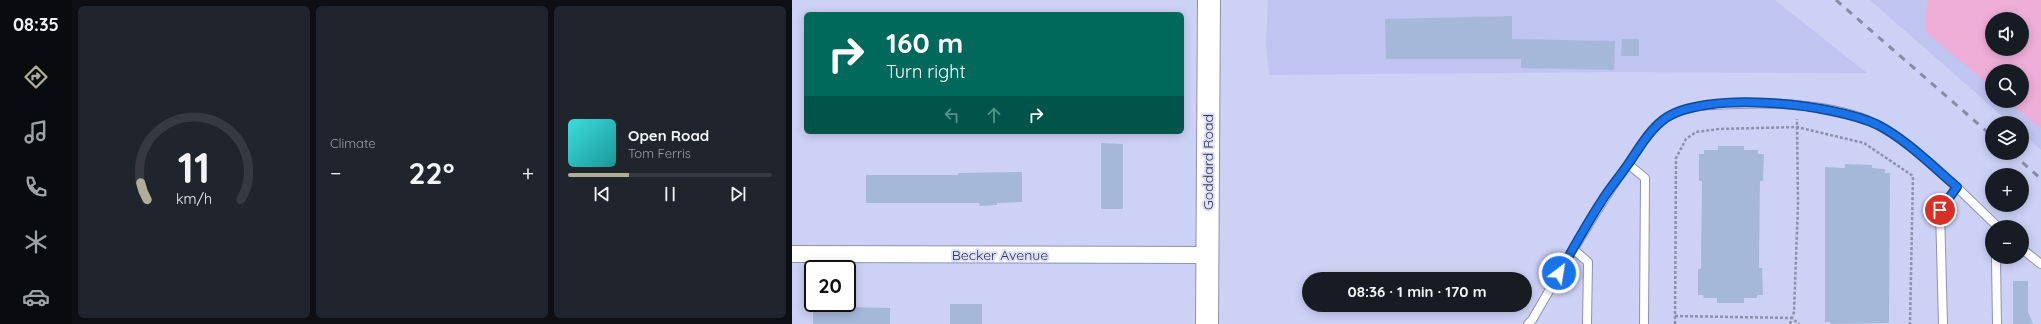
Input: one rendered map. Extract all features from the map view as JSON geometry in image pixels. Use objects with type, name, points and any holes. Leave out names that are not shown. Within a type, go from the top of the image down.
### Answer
[{"type":"main road","name":"Goddard Road","points":[[1207,324],[1209,0]]},
{"type":"street","name":"Becker Avenue","points":[[792,254],[1208,255]]},
{"type":"lane","points":[[1528,324],[1601,202],[1648,135],[1663,120],[1679,111],[1710,105],[1746,103],[1797,106],[1829,110],[1855,116],[1879,126],[1913,149],[1957,187],[1991,220]]},
{"type":"lane","points":[[1628,164],[1645,178],[1644,324]]},
{"type":"lane","points":[[1943,324],[1940,210],[1957,187]]},
{"type":"lane","points":[[1573,249],[1588,262],[1587,324]]},
{"type":"lane","points":[[2029,255],[2041,264]]},
{"type":"lane","points":[[1996,264],[1997,324]]},
{"type":"path","points":[[1790,324],[1794,312],[1798,204],[1797,106]]},
{"type":"path","points":[[1675,324],[1676,158],[1686,139],[1696,132],[1719,129],[1797,127],[1864,143],[1913,176],[1910,324]]},
{"type":"path","points":[[1675,316],[1792,318],[1799,324]]},
{"type":"shaded area","points":[[1268,0],[1775,0],[1867,73],[1617,72],[1269,75],[1266,45]]},
{"type":"shaded area","points":[[1870,0],[2041,0],[2041,150],[2029,139],[2029,116],[2002,116],[1993,108],[2029,108],[2029,64],[1985,64],[1985,101]]},
{"type":"shaded area","points":[[1927,0],[2041,0],[2041,129],[2029,119],[2029,116],[2026,116],[2016,108],[2029,108],[2029,64],[1985,64],[1985,82],[1925,31]]},
{"type":"building","points":[[1512,16],[1512,39],[1615,41],[1614,70],[1521,68],[1521,59],[1386,59],[1385,19]]},
{"type":"building","points":[[1622,39],[1639,39],[1639,56],[1621,56]]},
{"type":"building","points":[[1101,143],[1123,144],[1123,209],[1101,209]]},
{"type":"building","points":[[1718,146],[1744,146],[1744,150],[1758,150],[1758,154],[1764,154],[1763,181],[1760,181],[1759,268],[1762,268],[1763,295],[1757,295],[1757,298],[1744,298],[1744,303],[1717,303],[1717,298],[1704,298],[1703,295],[1698,295],[1698,269],[1701,269],[1702,181],[1699,181],[1699,154],[1704,154],[1704,150],[1718,150]]},
{"type":"building","points":[[1845,164],[1872,165],[1872,168],[1885,169],[1885,173],[1890,173],[1889,323],[1830,324],[1830,322],[1825,322],[1825,167],[1845,168]]},
{"type":"building","points":[[1022,172],[1022,202],[997,203],[997,205],[980,206],[979,203],[866,203],[866,175],[958,175],[958,173]]},
{"type":"building","points":[[2013,281],[2028,281],[2028,312],[2033,324],[2013,324]]},
{"type":"building","points":[[950,304],[982,304],[982,324],[950,324]]},
{"type":"building","points":[[856,307],[890,308],[890,324],[813,324],[813,312],[856,312]]},
{"type":"railway","points":[[1836,0],[1985,130]]},
{"type":"railway","points":[[2020,160],[2041,179]]},
{"type":"route","points":[[1559,273],[1601,202],[1648,135],[1663,120],[1679,111],[1710,105],[1746,103],[1804,106],[1855,116],[1879,126],[1913,149],[1957,187],[1940,210]]}]
